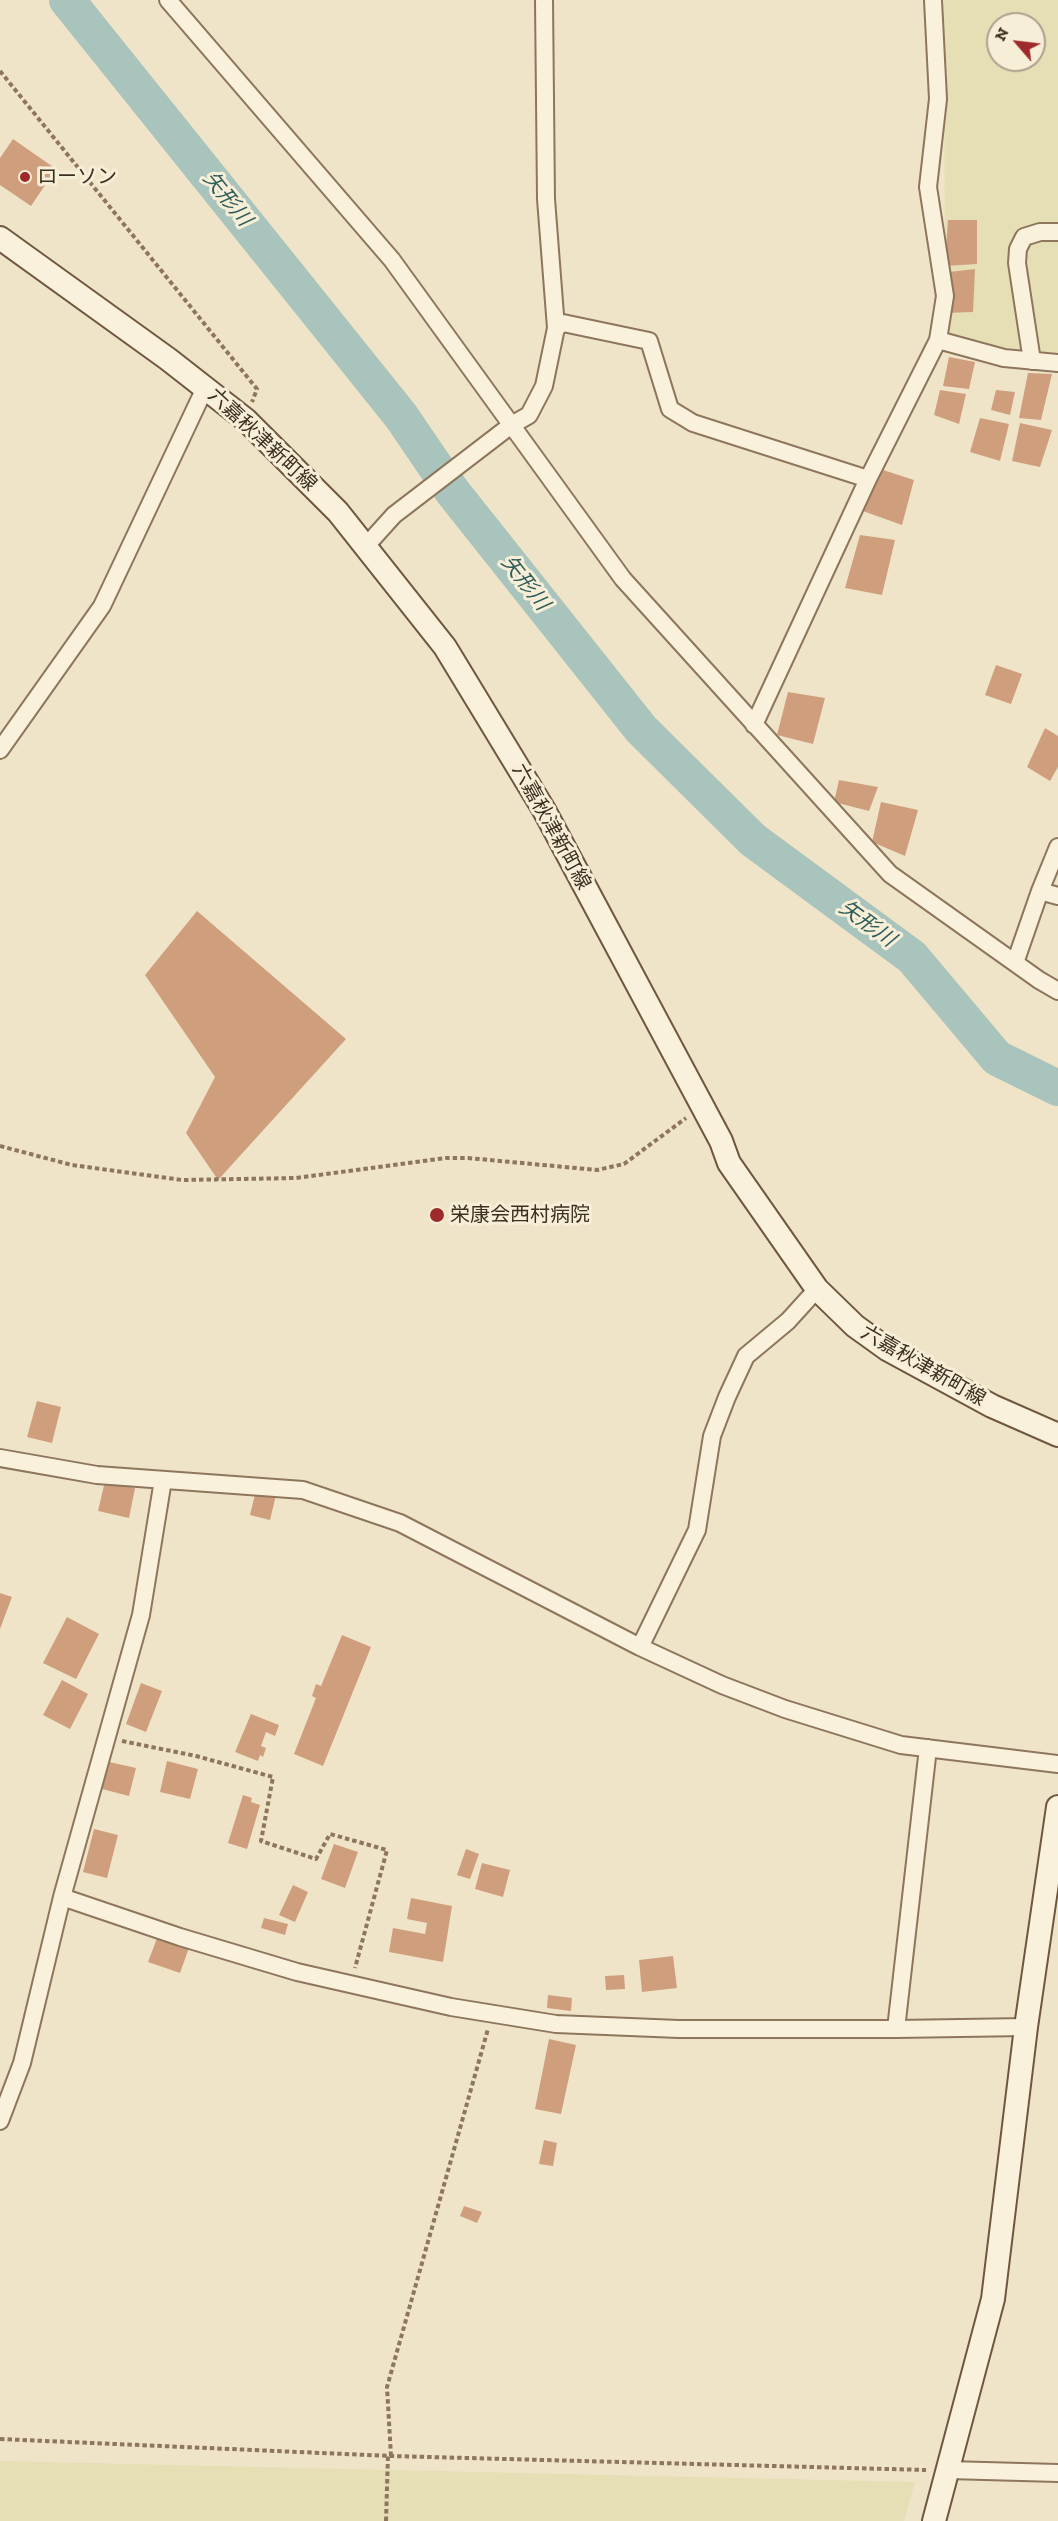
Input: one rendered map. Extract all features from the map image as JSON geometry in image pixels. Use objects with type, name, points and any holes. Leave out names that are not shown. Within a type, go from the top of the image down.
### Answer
[{"type":"main road","name":"六嘉秋津新町線","points":[[0,238],[108,314],[246,420],[338,512],[445,647],[544,810],[700,1106],[721,1141],[729,1163],[817,1289],[855,1326],[887,1349],[992,1406],[1058,1435]]},
{"type":"main road","points":[[934,2521],[993,2299],[1026,2026],[1058,1807]]},
{"type":"street","points":[[168,0],[392,260],[623,579],[890,874],[1058,991]]},
{"type":"street","points":[[366,546],[394,515],[510,426],[529,415],[544,386],[556,328],[546,199],[544,0]]},
{"type":"street","points":[[754,724],[868,479],[938,340],[945,296],[928,187],[938,99],[933,0]]},
{"type":"street","points":[[1032,361],[1017,263],[1018,249],[1024,237],[1040,232],[1058,232]]},
{"type":"street","points":[[556,328],[563,324],[650,341],[670,409],[693,423],[868,479]]},
{"type":"street","points":[[938,340],[1004,358],[1058,363]]},
{"type":"street","points":[[0,750],[102,606],[206,388]]},
{"type":"street","points":[[1016,963],[1040,891],[1058,847]]},
{"type":"street","points":[[1040,891],[1058,896]]},
{"type":"street","points":[[640,1647],[697,1530],[712,1436],[746,1356],[788,1322],[817,1289]]},
{"type":"street","points":[[0,1458],[97,1475],[303,1490],[400,1523],[640,1647],[722,1685],[785,1709],[901,1745],[1058,1764]]},
{"type":"street","points":[[0,2121],[22,2063],[62,1897],[141,1615],[163,1480]]},
{"type":"street","points":[[896,2029],[928,1748]]},
{"type":"street","points":[[62,1897],[297,1972],[493,2014],[556,2024],[679,2029],[896,2029],[1026,2026]]},
{"type":"street","points":[[948,2470],[1058,2473]]},
{"type":"path","points":[[0,71],[257,389],[246,420]]},
{"type":"path","points":[[0,1146],[72,1165],[182,1180],[297,1178],[457,1158],[539,1163],[597,1170],[624,1164],[700,1106]]},
{"type":"path","points":[[107,1738],[196,1756],[273,1778],[261,1840],[316,1858],[330,1834],[387,1850],[351,1985]]},
{"type":"path","points":[[386,2521],[389,2455],[387,2387],[493,2014]]},
{"type":"path","points":[[0,2439],[389,2455],[948,2470]]},
{"type":"shaded area","points":[[944,0],[1058,0],[1058,354],[945,340]]},
{"type":"shaded area","points":[[0,2461],[915,2482],[904,2521],[0,2521]]},
{"type":"building","name":"ローソン","points":[[13,139],[56,169],[31,206],[0,185],[0,158]]},
{"type":"building","points":[[948,220],[977,220],[977,264],[945,266]]},
{"type":"building","points":[[975,269],[973,312],[945,313],[949,272]]},
{"type":"building","points":[[949,357],[975,362],[969,389],[943,386]]},
{"type":"building","points":[[1028,373],[1052,374],[1041,420],[1019,418]]},
{"type":"building","points":[[940,390],[966,394],[959,424],[934,415]]},
{"type":"building","points":[[996,390],[1015,392],[1010,415],[991,410]]},
{"type":"building","points":[[980,418],[1009,424],[1000,461],[970,452]]},
{"type":"building","points":[[1020,423],[1052,430],[1040,467],[1012,461]]},
{"type":"building","points":[[874,467],[914,480],[902,525],[860,510]]},
{"type":"building","points":[[860,535],[895,540],[882,595],[845,588]]},
{"type":"building","points":[[996,665],[1022,674],[1011,704],[985,695]]},
{"type":"building","points":[[788,692],[825,698],[813,744],[777,735]]},
{"type":"building","points":[[1045,728],[1058,736],[1058,767],[1050,781],[1027,767]]},
{"type":"building","points":[[839,780],[878,787],[869,811],[834,802]]},
{"type":"building","points":[[881,802],[918,810],[905,856],[872,842]]},
{"type":"building","points":[[197,911],[346,1039],[218,1180],[186,1133],[215,1077],[145,975]]},
{"type":"building","points":[[37,1401],[61,1407],[52,1443],[27,1437]]},
{"type":"building","points":[[105,1481],[135,1488],[129,1518],[98,1511]]},
{"type":"building","points":[[256,1490],[276,1495],[270,1520],[250,1515]]},
{"type":"building","points":[[0,1593],[12,1597],[0,1629]]},
{"type":"building","points":[[67,1617],[99,1634],[76,1679],[43,1663]]},
{"type":"building","points":[[342,1635],[371,1647],[323,1766],[294,1754],[316,1698],[312,1696],[316,1684],[321,1686]]},
{"type":"building","points":[[62,1680],[88,1694],[70,1729],[43,1715]]},
{"type":"building","points":[[141,1683],[162,1691],[146,1732],[126,1724]]},
{"type":"building","points":[[251,1714],[279,1725],[275,1736],[266,1732],[261,1746],[266,1748],[263,1757],[260,1755],[258,1761],[235,1752]]},
{"type":"building","points":[[167,1761],[198,1769],[190,1799],[160,1792]]},
{"type":"building","points":[[109,1762],[136,1768],[129,1796],[102,1789]]},
{"type":"building","points":[[243,1795],[252,1798],[251,1802],[260,1805],[247,1849],[228,1843]]},
{"type":"building","points":[[94,1829],[118,1835],[107,1878],[83,1872]]},
{"type":"building","points":[[334,1844],[358,1852],[345,1888],[321,1879]]},
{"type":"building","points":[[466,1849],[479,1854],[470,1879],[457,1875]]},
{"type":"building","points":[[482,1863],[510,1870],[503,1897],[475,1889]]},
{"type":"building","points":[[293,1885],[308,1892],[295,1922],[279,1915]]},
{"type":"building","points":[[411,1898],[452,1906],[443,1962],[389,1952],[393,1928],[425,1934],[427,1923],[407,1919]]},
{"type":"building","points":[[264,1918],[288,1924],[285,1935],[261,1928]]},
{"type":"building","points":[[159,1933],[190,1945],[180,1973],[148,1962]]},
{"type":"building","points":[[673,1956],[677,1988],[642,1992],[639,1960]]},
{"type":"building","points":[[624,1975],[625,1989],[606,1990],[605,1976]]},
{"type":"building","points":[[548,1995],[572,1998],[571,2011],[547,2008]]},
{"type":"building","points":[[549,2039],[576,2045],[561,2114],[535,2109]]},
{"type":"building","points":[[544,2140],[557,2143],[553,2166],[539,2164]]},
{"type":"building","points":[[464,2206],[482,2212],[477,2223],[460,2216]]},
{"type":"waterway","name":"矢形川","points":[[67,0],[401,416],[452,491],[641,729],[753,840],[912,957],[997,1058],[1058,1088]]},
{"type":"place","name":"ローソン","points":[[25,177]]},
{"type":"place","name":"栄康会西村病院","points":[[437,1215]]}]
